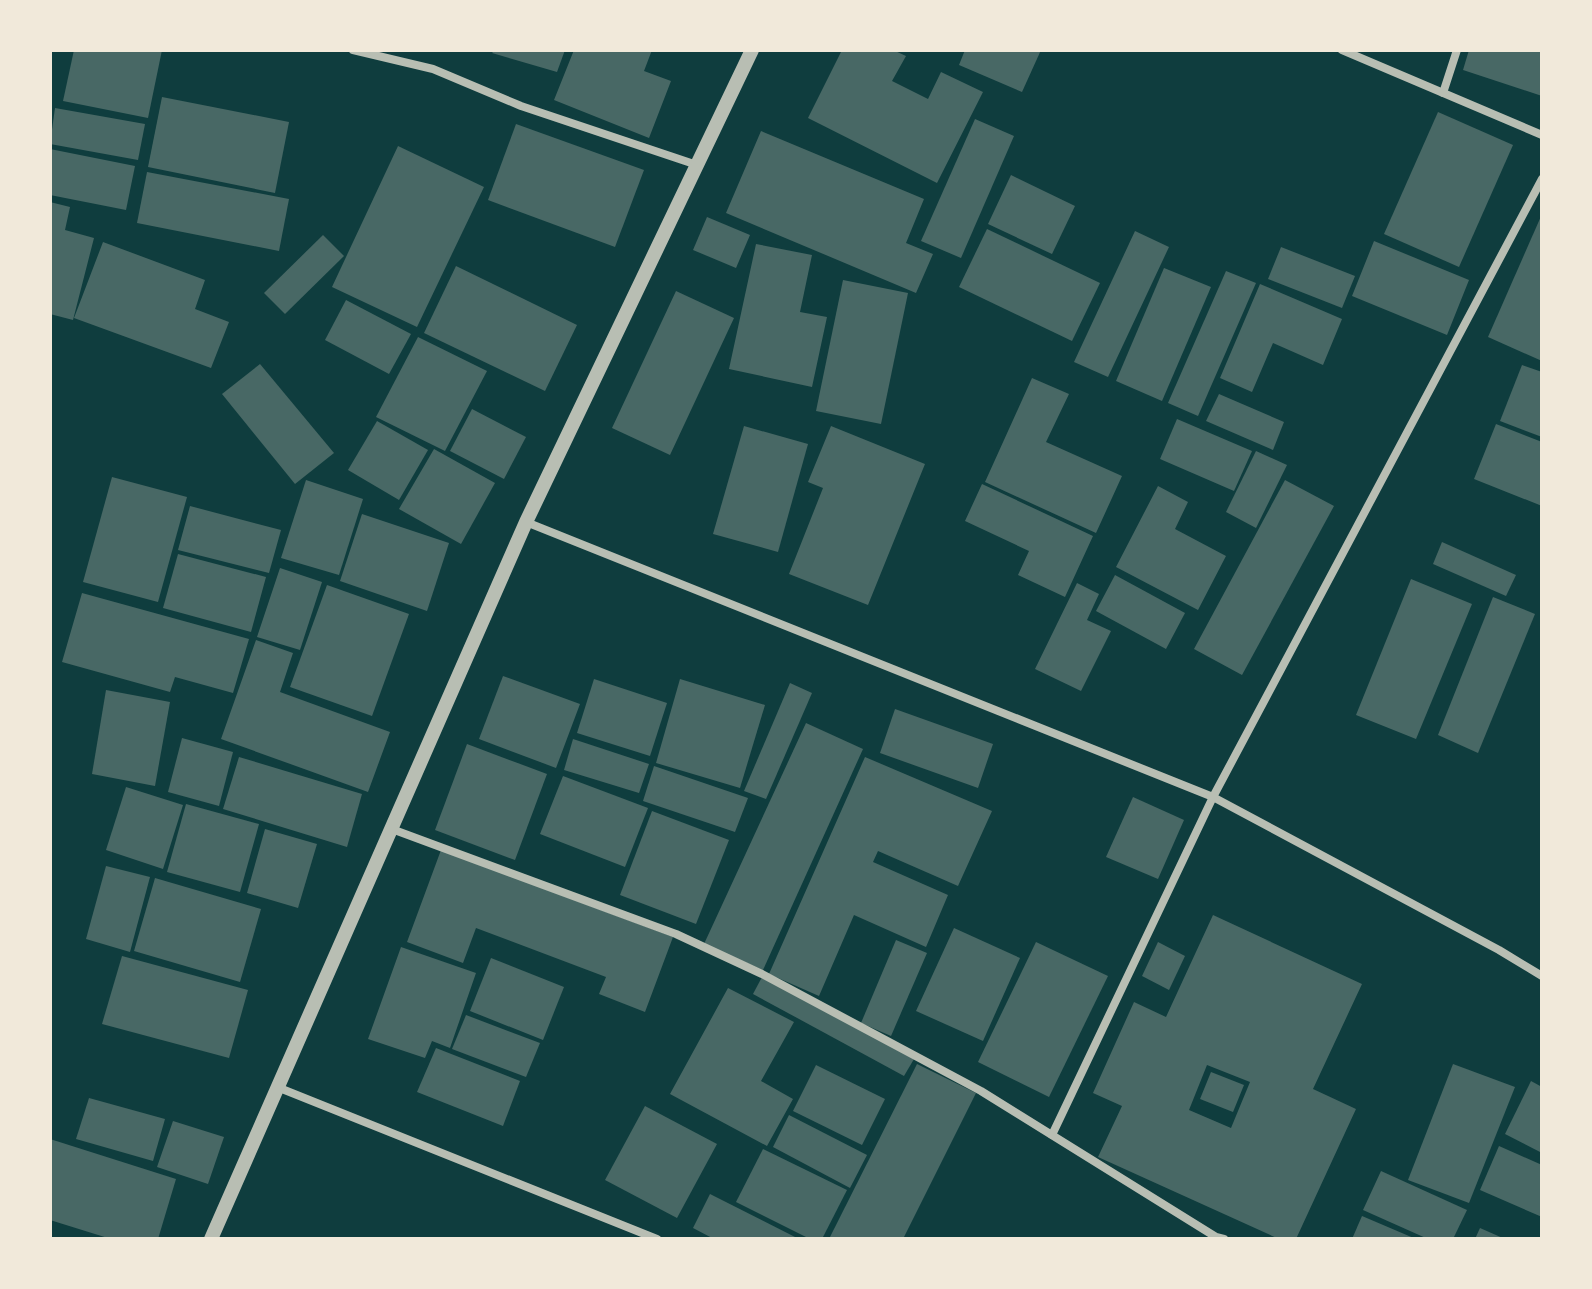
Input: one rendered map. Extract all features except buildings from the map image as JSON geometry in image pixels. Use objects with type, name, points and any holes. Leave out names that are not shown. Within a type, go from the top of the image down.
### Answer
[{"type":"street","points":[[353,50],[433,69],[521,106],[697,165]]},
{"type":"street","points":[[211,1239],[526,522],[752,50]]},
{"type":"street","points":[[1342,50],[1542,135]]},
{"type":"street","points":[[1443,93],[1457,50]]},
{"type":"street","points":[[1052,1135],[1213,797],[1542,179]]},
{"type":"street","points":[[526,522],[1213,797],[1542,976]]},
{"type":"street","points":[[389,828],[690,940],[762,974],[981,1091],[1218,1238]]},
{"type":"street","points":[[277,1087],[657,1239]]}]
